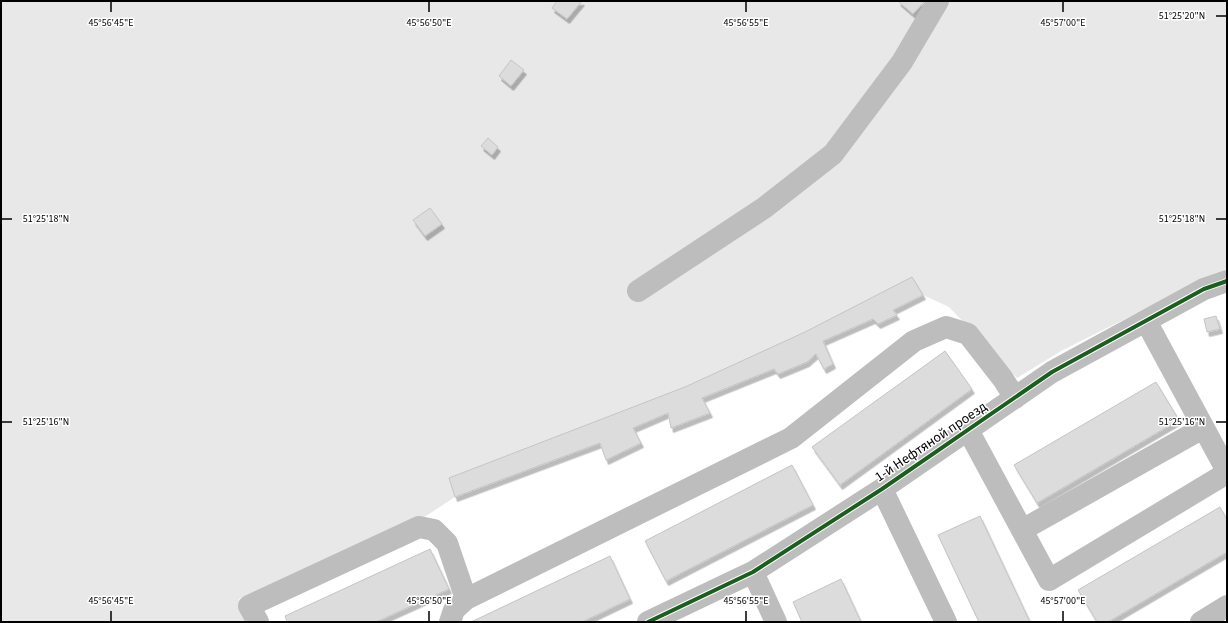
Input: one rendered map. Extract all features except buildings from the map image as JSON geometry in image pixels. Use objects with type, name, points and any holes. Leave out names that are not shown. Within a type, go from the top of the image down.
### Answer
[{"type":"street","points":[[638,291],[764,208],[833,154],[902,62],[938,1]]},
{"type":"street","name":"1-й Нефтяной проезд","points":[[648,622],[753,572],[882,489],[1052,372],[1204,289],[1227,280]]},
{"type":"street","points":[[968,430],[1049,580],[1227,472],[1146,321]]},
{"type":"street","points":[[450,622],[454,610],[466,599],[791,438],[914,341],[946,327],[968,334],[1003,379],[1015,398]]},
{"type":"street","points":[[1022,530],[1203,428]]},
{"type":"street","points":[[882,489],[946,622]]},
{"type":"street","points":[[258,622],[249,606],[419,527],[434,530],[447,543],[466,599]]},
{"type":"street","points":[[753,572],[776,622]]},
{"type":"street","points":[[1201,622],[1227,606]]},
{"type":"shaded area","points":[[1,1],[1227,1],[1227,269],[1202,278],[1157,303],[1061,351],[1017,378],[949,307],[923,295],[912,278],[805,332],[685,387],[449,478],[455,497],[426,516],[239,599],[250,622],[1,622]]},
{"type":"cycle path","points":[[648,622],[753,572],[882,489],[1052,372],[1204,289],[1227,281]]}]
